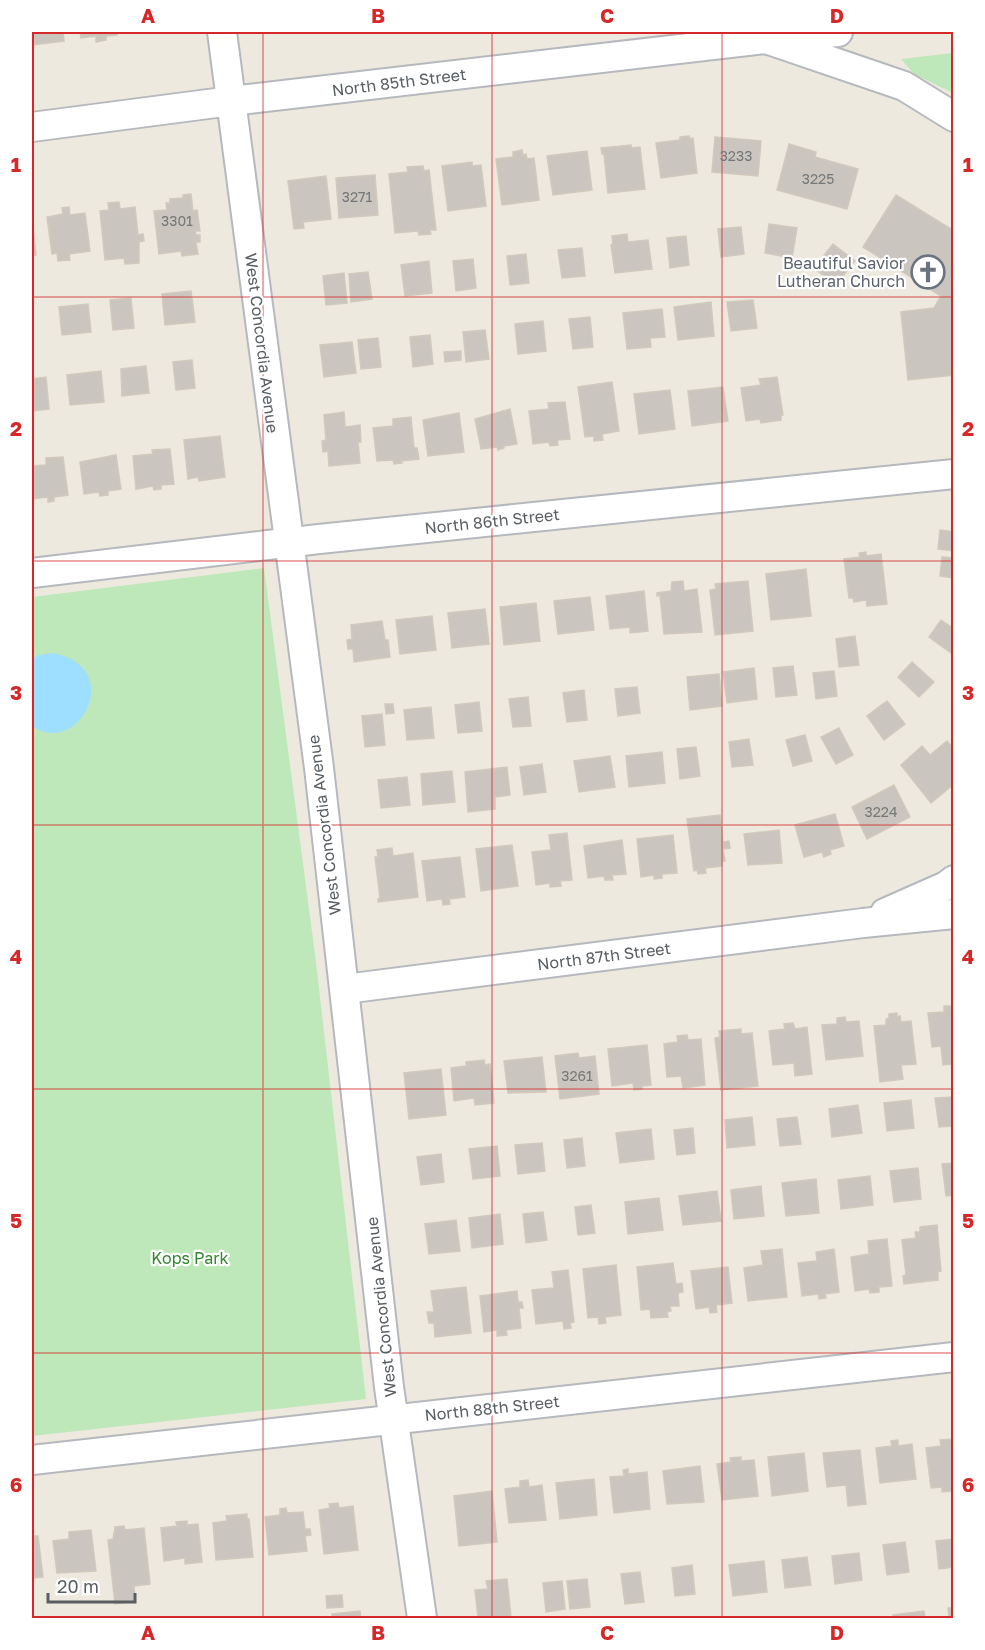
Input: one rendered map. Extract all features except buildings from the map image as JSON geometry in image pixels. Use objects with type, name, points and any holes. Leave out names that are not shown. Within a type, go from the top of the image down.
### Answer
[{"type":"street","name":"West Concordia Avenue","points":[[222,32],[318,768],[393,1419],[422,1618]]},
{"type":"street","name":"North 85th Street","points":[[32,127],[231,101],[838,32]]},
{"type":"street","name":"North 85th Street","points":[[766,39],[904,86],[954,117]]},
{"type":"street","name":"North 86th Street","points":[[32,573],[288,543],[954,474]]},
{"type":"street","name":"North 87th Street","points":[[863,923],[946,886],[954,880]]},
{"type":"street","name":"North 87th Street","points":[[345,989],[863,923],[954,914]]},
{"type":"street","name":"North 88th Street","points":[[32,1460],[954,1357]]},
{"type":"green space","points":[[953,53],[953,93],[914,74],[901,59]]},
{"type":"green space","name":"Kops Park","points":[[264,568],[316,962],[366,1399],[32,1436],[32,597]]},
{"type":"water","points":[[52,653],[75,661],[87,675],[91,691],[88,707],[79,721],[66,730],[49,733],[32,726],[32,659],[39,655]]},
{"type":"place","name":"Beautiful Savior Lutheran Church","points":[[928,272]]}]
